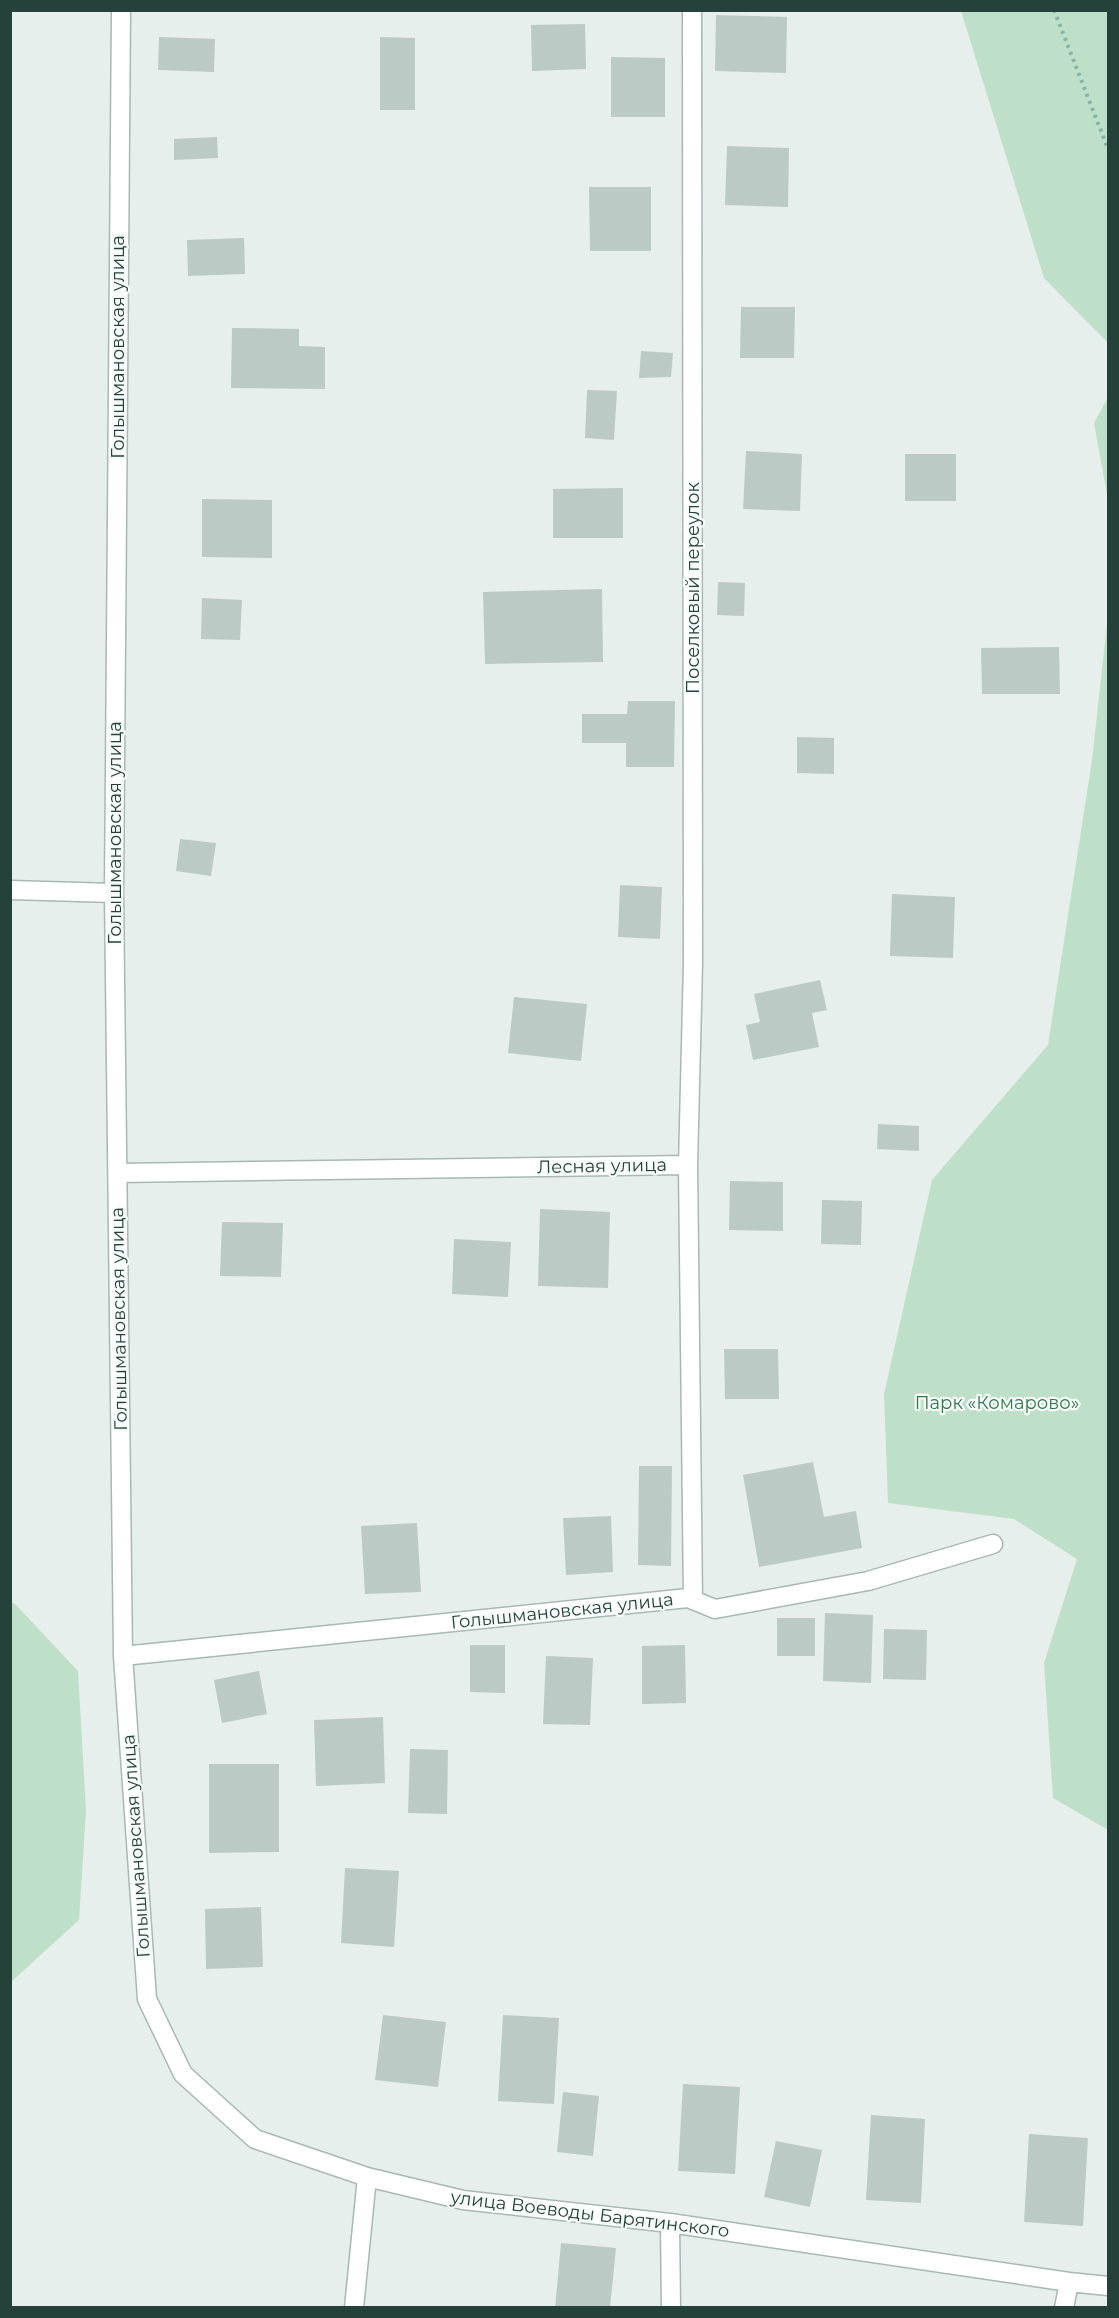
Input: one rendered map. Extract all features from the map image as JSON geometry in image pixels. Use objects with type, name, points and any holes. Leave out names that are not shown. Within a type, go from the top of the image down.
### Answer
[{"type":"street","name":"Голышмановская улица","points":[[121,10],[114,894],[123,1656],[147,1999]]},
{"type":"street","name":"Поселковый переулок","points":[[688,1165],[693,964],[693,10]]},
{"type":"street","points":[[10,890],[114,894]]},
{"type":"street","name":"Лесная улица","points":[[118,1173],[688,1165],[693,1600]]},
{"type":"street","name":"Голышмановская улица","points":[[123,1656],[688,1598],[715,1608],[868,1581],[993,1544]]},
{"type":"street","name":"улица Воеводы Барятинского","points":[[147,1999],[183,2074],[255,2139],[367,2177],[463,2200],[670,2223],[1108,2286]]},
{"type":"street","points":[[354,2307],[367,2177]]},
{"type":"street","points":[[670,2223],[671,2307]]},
{"type":"street","points":[[1064,2307],[1069,2282]]},
{"type":"path","points":[[1054,10],[1108,149]]},
{"type":"green space","points":[[961,11],[1108,11],[1108,343],[1044,278]]},
{"type":"green space","points":[[1108,397],[1108,500],[1094,423]]},
{"type":"green space","name":"Парк «Комарово»","points":[[1108,615],[1108,1830],[1053,1798],[1044,1663],[1077,1559],[1014,1519],[888,1503],[884,1394],[932,1180],[1048,1045],[1092,760]]},
{"type":"green space","points":[[11,1602],[78,1671],[86,1811],[79,1920],[11,1982]]},
{"type":"building","points":[[716,15],[787,17],[786,73],[715,71]]},
{"type":"building","points":[[585,24],[586,69],[532,71],[531,25]]},
{"type":"building","points":[[159,37],[215,39],[214,72],[158,70]]},
{"type":"building","points":[[380,37],[415,38],[415,110],[380,110]]},
{"type":"building","points":[[611,57],[665,58],[665,117],[611,117]]},
{"type":"building","points":[[217,137],[218,158],[174,160],[174,139]]},
{"type":"building","points":[[727,146],[789,148],[788,207],[725,205]]},
{"type":"building","points":[[589,187],[651,187],[651,251],[590,251]]},
{"type":"building","points":[[244,238],[245,274],[188,276],[187,240]]},
{"type":"building","points":[[741,307],[795,307],[794,358],[740,358]]},
{"type":"building","points":[[232,328],[299,329],[299,346],[325,347],[325,389],[231,388]]},
{"type":"building","points":[[641,351],[673,353],[671,377],[639,378]]},
{"type":"building","points":[[587,390],[617,391],[614,440],[585,438]]},
{"type":"building","points":[[746,451],[802,454],[800,511],[743,509]]},
{"type":"building","points":[[905,454],[956,454],[956,501],[905,501]]},
{"type":"building","points":[[623,488],[623,538],[553,538],[553,489]]},
{"type":"building","points":[[202,499],[272,500],[272,558],[202,557]]},
{"type":"building","points":[[718,582],[745,583],[744,616],[717,615]]},
{"type":"building","points":[[602,589],[603,662],[485,664],[483,592]]},
{"type":"building","points":[[202,598],[242,600],[240,640],[201,639]]},
{"type":"building","points":[[1059,647],[1060,694],[982,694],[981,648]]},
{"type":"building","points":[[628,701],[675,701],[674,767],[626,767],[626,743],[582,743],[582,714],[627,714]]},
{"type":"building","points":[[797,737],[834,738],[834,774],[797,773]]},
{"type":"building","points":[[180,839],[216,843],[211,876],[176,871]]},
{"type":"building","points":[[620,885],[662,887],[660,939],[618,937]]},
{"type":"building","points":[[892,894],[955,897],[953,958],[890,956]]},
{"type":"building","points":[[820,980],[827,1010],[812,1013],[819,1047],[753,1060],[746,1025],[760,1022],[754,994]]},
{"type":"building","points":[[514,997],[587,1004],[581,1061],[508,1053]]},
{"type":"building","points":[[878,1124],[919,1126],[919,1151],[877,1149]]},
{"type":"building","points":[[730,1181],[783,1182],[783,1231],[729,1230]]},
{"type":"building","points":[[822,1200],[862,1201],[861,1245],[821,1244]]},
{"type":"building","points":[[540,1209],[610,1212],[608,1288],[538,1286]]},
{"type":"building","points":[[222,1222],[283,1223],[281,1277],[220,1276]]},
{"type":"building","points":[[454,1239],[511,1242],[508,1297],[452,1294]]},
{"type":"building","points":[[724,1349],[778,1349],[779,1399],[725,1399]]},
{"type":"building","points":[[813,1462],[824,1517],[856,1511],[862,1548],[759,1567],[743,1475]]},
{"type":"building","points":[[639,1466],[672,1466],[671,1566],[638,1565]]},
{"type":"building","points":[[611,1516],[613,1572],[566,1575],[563,1518]]},
{"type":"building","points":[[417,1523],[421,1592],[365,1594],[361,1526]]},
{"type":"building","points":[[825,1613],[873,1615],[871,1683],[823,1681]]},
{"type":"building","points":[[777,1618],[815,1618],[815,1656],[777,1656]]},
{"type":"building","points":[[884,1629],[927,1630],[926,1680],[883,1679]]},
{"type":"building","points":[[470,1645],[505,1645],[505,1693],[470,1692]]},
{"type":"building","points":[[685,1645],[686,1703],[642,1704],[642,1646]]},
{"type":"building","points":[[546,1656],[593,1658],[590,1725],[543,1724]]},
{"type":"building","points":[[259,1671],[267,1714],[222,1723],[214,1680]]},
{"type":"building","points":[[383,1717],[385,1783],[316,1786],[314,1720]]},
{"type":"building","points":[[410,1749],[448,1750],[447,1814],[408,1813]]},
{"type":"building","points":[[209,1764],[279,1764],[279,1852],[209,1853]]},
{"type":"building","points":[[345,1868],[399,1871],[394,1947],[341,1943]]},
{"type":"building","points":[[261,1907],[263,1967],[206,1969],[205,1909]]},
{"type":"building","points":[[383,2015],[446,2022],[438,2087],[375,2080]]},
{"type":"building","points":[[503,2015],[559,2018],[554,2104],[498,2101]]},
{"type":"building","points":[[683,2084],[740,2087],[735,2174],[678,2171]]},
{"type":"building","points":[[563,2092],[599,2096],[593,2156],[557,2152]]},
{"type":"building","points":[[871,2115],[925,2119],[921,2203],[866,2200]]},
{"type":"building","points":[[1029,2134],[1088,2138],[1083,2226],[1024,2222]]},
{"type":"building","points":[[776,2141],[822,2150],[810,2207],[764,2197]]},
{"type":"building","points":[[561,2243],[616,2248],[610,2308],[555,2308]]}]
